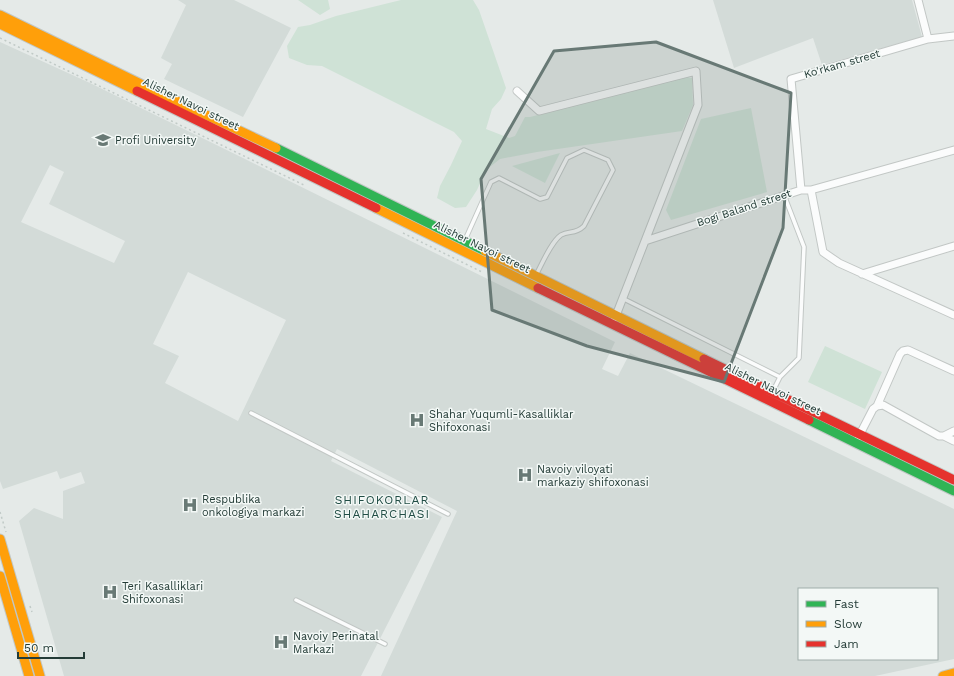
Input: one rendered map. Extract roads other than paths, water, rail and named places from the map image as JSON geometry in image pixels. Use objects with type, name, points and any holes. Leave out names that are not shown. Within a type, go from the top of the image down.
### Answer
[{"type":"main road","name":"Alisher Navoi street","points":[[0,15],[465,240],[536,276],[614,320],[857,439],[954,480]]},
{"type":"main road","name":"Alisher Navoi street","points":[[0,24],[531,285],[614,320],[772,393],[954,491]]},
{"type":"main road","points":[[0,539],[40,676]]},
{"type":"main road","points":[[0,576],[29,676]]},
{"type":"main road","points":[[943,676],[954,673]]},
{"type":"street","points":[[918,0],[928,39]]},
{"type":"street","name":"Ko'rkam street","points":[[800,190],[791,79],[928,39],[952,37]]},
{"type":"street","points":[[517,91],[539,111],[696,72],[698,106],[614,320]]},
{"type":"street","name":"Bogi Baland street","points":[[645,241],[800,190],[811,190],[954,150]]},
{"type":"street","points":[[811,190],[824,252],[839,263],[954,315]]},
{"type":"street","points":[[862,274],[954,246]]},
{"type":"street","points":[[857,439],[873,409],[877,406],[900,354],[903,351],[908,350],[954,370]]},
{"type":"street","points":[[877,406],[883,406],[939,436],[944,436],[954,441]]},
{"type":"street","points":[[944,436],[954,431]]},
{"type":"lane","points":[[461,250],[491,182],[499,178],[540,199],[547,197],[567,158],[584,150],[608,160],[613,170],[584,226],[578,231],[563,234],[556,239],[531,285]]},
{"type":"lane","points":[[772,393],[780,377],[799,358],[804,247],[784,195]]},
{"type":"lane","points":[[622,298],[780,377]]},
{"type":"lane","points":[[251,413],[448,514]]},
{"type":"lane","points":[[296,600],[385,644]]},
{"type":"place","name":"Profi University","points":[[103,140]]},
{"type":"place","name":"Shahar Yuqumli-Kasalliklar Shifoxonasi","points":[[417,420]]},
{"type":"place","name":"Navoiy viloyati markaziy shifoxonasi","points":[[525,475]]},
{"type":"place","name":"Respublika onkologiya markazi","points":[[190,505]]},
{"type":"place","name":"Teri Kasalliklari Shifoxonasi","points":[[110,592]]},
{"type":"place","name":"Navoiy Perinatal Markazi","points":[[281,642]]},
{"type":"district","name":"SHIFOKORLAR SHAHARCHASI","points":[[382,507]]}]
